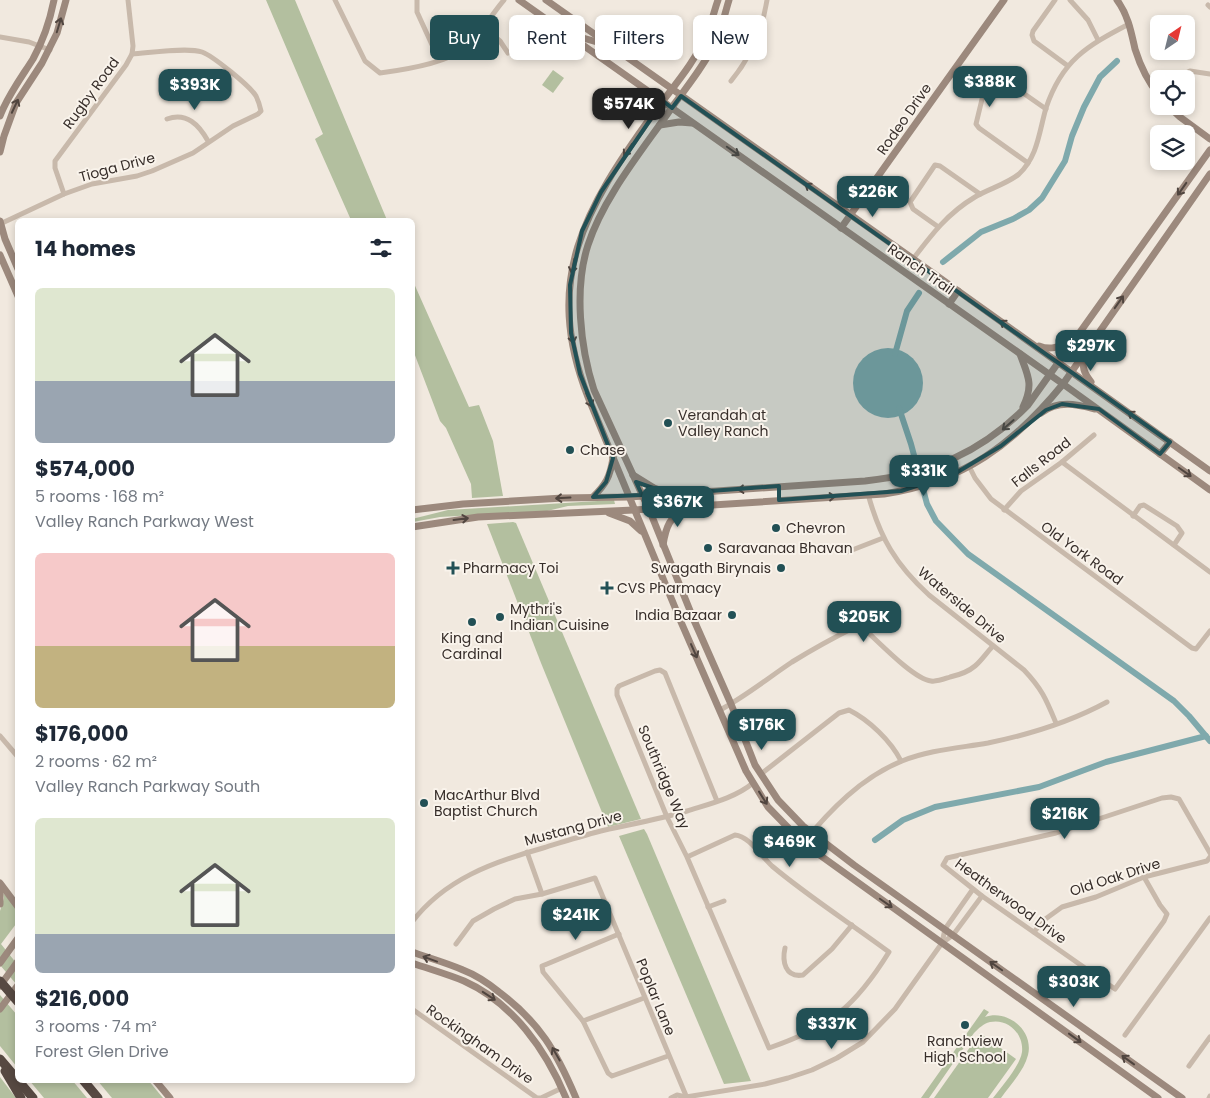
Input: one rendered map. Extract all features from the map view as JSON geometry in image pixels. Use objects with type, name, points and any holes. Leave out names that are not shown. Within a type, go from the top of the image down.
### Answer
[{"type":"highway","points":[[0,981],[15,998]]},
{"type":"highway","points":[[0,1061],[21,1098]]},
{"type":"highway","points":[[0,1061],[15,1078]]},
{"type":"highway","points":[[20,1083],[33,1098]]},
{"type":"highway","points":[[86,1083],[98,1098]]},
{"type":"main road","points":[[0,116],[11,93],[40,46],[54,0]]},
{"type":"main road","points":[[0,152],[16,103],[50,50],[66,0]]},
{"type":"main road","name":"Ranch Trail","points":[[519,0],[541,15]]},
{"type":"main road","name":"Ranch Trail","points":[[546,0],[595,34]]},
{"type":"main road","points":[[718,0],[707,33],[695,56],[614,171],[593,206],[582,231],[574,257],[569,313],[575,354],[584,388],[681,622],[746,771],[768,807],[803,843],[1158,1098]]},
{"type":"main road","points":[[729,0],[717,39],[704,63],[611,197],[588,244],[581,273],[582,330],[589,373],[594,390],[648,508],[755,765],[778,800],[812,833],[1182,1098]]},
{"type":"main road","name":"Rodeo Drive","points":[[841,228],[1004,0]]},
{"type":"main road","points":[[1117,0],[1131,28],[1136,50],[1150,80]]},
{"type":"main road","name":"Ranch Trail","points":[[585,46],[1051,375],[1210,490]]},
{"type":"main road","name":"Ranch Trail","points":[[631,60],[1072,371],[1210,471]]},
{"type":"main road","points":[[644,88],[651,101],[652,116]]},
{"type":"main road","points":[[1178,115],[1210,139]]},
{"type":"main road","points":[[660,125],[679,122],[693,123]]},
{"type":"main road","points":[[415,510],[463,504],[629,497],[865,481],[899,477],[935,467],[999,433],[1021,413],[1051,375],[1210,150]]},
{"type":"main road","points":[[1029,422],[1063,384],[1210,174]]},
{"type":"main road","points":[[587,220],[597,224]]},
{"type":"main road","points":[[0,222],[15,264]]},
{"type":"main road","points":[[0,256],[15,289]]},
{"type":"main road","points":[[6,268],[15,267]]},
{"type":"main road","points":[[949,304],[958,291]]},
{"type":"main road","points":[[1028,341],[1042,348],[1051,349],[1078,337]]},
{"type":"main road","points":[[1087,348],[1084,359],[1084,373],[1097,390]]},
{"type":"main road","points":[[575,354],[585,352]]},
{"type":"main road","points":[[1020,353],[1029,376],[1030,387],[1021,413]]},
{"type":"main road","points":[[415,526],[478,517],[634,510],[901,491],[940,480],[969,466],[1001,446],[1046,410],[1062,404],[1077,404],[1099,410]]},
{"type":"main road","points":[[1160,454],[1170,442]]},
{"type":"main road","points":[[592,498],[606,482],[610,474],[613,458]]},
{"type":"main road","points":[[632,475],[654,488],[670,494]]},
{"type":"main road","points":[[779,486],[779,500]]},
{"type":"main road","points":[[663,545],[665,532],[670,520],[685,506]]},
{"type":"main road","points":[[604,511],[630,521],[644,534]]},
{"type":"main road","points":[[681,622],[693,618]]},
{"type":"main road","points":[[0,883],[3,890],[15,903]]},
{"type":"main road","points":[[3,890],[15,895]]},
{"type":"main road","points":[[0,904],[3,890]]},
{"type":"main road","points":[[0,963],[15,942]]},
{"type":"main road","points":[[415,953],[468,972],[518,1006],[541,1031],[555,1052],[576,1098]]},
{"type":"main road","points":[[415,964],[465,982],[500,1003],[520,1023],[542,1051],[566,1098]]},
{"type":"main road","points":[[0,986],[15,965]]},
{"type":"main road","points":[[0,1009],[15,989]]},
{"type":"main road","points":[[1051,1021],[1060,1010]]},
{"type":"main road","points":[[520,1023],[528,1016]]},
{"type":"main road","points":[[1136,1082],[1144,1071]]},
{"type":"main road","points":[[158,1083],[170,1098]]},
{"type":"street","name":"Rugby Road","points":[[64,194],[55,168],[55,161],[126,65],[132,54],[133,36],[128,0]]},
{"type":"street","points":[[335,0],[365,61],[380,73],[407,70],[439,60]]},
{"type":"street","points":[[417,0],[417,12],[430,40]]},
{"type":"street","points":[[493,15],[504,0]]},
{"type":"street","points":[[730,81],[745,64],[757,38],[767,0]]},
{"type":"street","points":[[1055,0],[1033,31],[1032,36],[1034,41],[1068,66]]},
{"type":"street","points":[[1070,0],[1088,20],[1098,40]]},
{"type":"street","points":[[913,259],[937,226],[980,194],[1018,175],[1028,163],[1036,148],[1046,109],[1058,80],[1079,54],[1098,40],[1131,28]]},
{"type":"street","points":[[0,37],[50,50]]},
{"type":"street","points":[[499,40],[508,53]]},
{"type":"street","name":"Tioga Drive","points":[[0,222],[92,184],[137,176],[152,171],[193,153],[208,141],[262,110],[256,96],[249,88],[210,56],[202,52],[191,50],[132,54]]},
{"type":"street","points":[[1195,72],[1210,74]]},
{"type":"street","points":[[1028,163],[976,124],[984,90],[988,83],[998,80],[1006,81],[1046,109]]},
{"type":"street","points":[[167,119],[181,116],[191,120],[200,128],[208,141]]},
{"type":"street","points":[[937,226],[913,209],[910,202],[936,166],[940,166],[980,194]]},
{"type":"street","name":"Falls Road","points":[[1004,510],[1021,491],[1062,462],[1094,435]]},
{"type":"street","points":[[1062,462],[1210,572]]},
{"type":"street","name":"Old York Road","points":[[969,466],[984,491],[1004,510],[1192,648],[1196,649],[1210,631]]},
{"type":"street","name":"Waterside Drive","points":[[868,494],[883,538],[897,562],[915,582],[1033,680],[1044,693],[1056,723]]},
{"type":"street","points":[[1133,516],[1140,506],[1144,505],[1177,526],[1182,533],[1174,545]]},
{"type":"street","points":[[847,552],[883,538]]},
{"type":"street","points":[[720,710],[744,697],[791,663],[825,642],[857,626],[861,626],[895,657],[922,678],[929,681],[960,675],[974,667],[994,646]]},
{"type":"street","name":"Southridge Way","points":[[717,801],[664,673],[660,670],[655,671],[621,684],[617,692],[667,817],[687,857],[769,1048],[800,1038],[840,1013],[868,983],[889,952],[852,925]]},
{"type":"street","points":[[803,843],[841,801],[863,784],[901,761],[925,754],[1016,737],[1093,709],[1107,702]]},
{"type":"street","points":[[761,774],[839,713],[848,710],[866,722],[888,742],[897,752],[901,761]]},
{"type":"street","points":[[0,736],[15,754]]},
{"type":"street","name":"Mustang Drive","points":[[415,919],[445,890],[462,878],[496,862],[603,830],[667,817],[717,801],[747,788],[753,783]]},
{"type":"street","name":"Heatherwood Drive","points":[[1144,877],[1167,914],[1164,921],[1115,989],[982,896],[943,865],[947,858],[1056,833],[1162,798],[1179,799],[1210,852]]},
{"type":"street","points":[[687,857],[735,834],[741,835],[763,859],[791,882],[852,925],[832,949],[803,975],[791,974],[785,965],[783,957],[785,948]]},
{"type":"street","points":[[456,944],[473,921],[515,899],[542,894],[527,852]]},
{"type":"street","name":"Old Oak Drive","points":[[1034,932],[1044,920],[1062,907],[1096,897],[1144,877],[1208,861],[1210,857]]},
{"type":"street","name":"Poplar Lane","points":[[542,894],[595,878],[686,1098]]},
{"type":"street","points":[[942,943],[945,930],[973,889]]},
{"type":"street","points":[[671,1098],[677,1095],[686,1098],[788,1078],[812,1070],[837,1058],[863,1042],[889,1016],[907,994],[942,943],[953,935],[982,896]]},
{"type":"street","points":[[708,907],[724,901]]},
{"type":"street","points":[[960,908],[969,914]]},
{"type":"street","points":[[1125,1036],[1210,918]]},
{"type":"street","points":[[619,934],[542,966],[543,972],[583,1021],[608,1072],[612,1076],[668,1056]]},
{"type":"street","points":[[583,1021],[644,998]]},
{"type":"street","name":"Rockingham Drive","points":[[415,1011],[537,1098],[562,1088]]},
{"type":"street","points":[[1189,1066],[1210,1037]]},
{"type":"highlighted area","points":[[681,96],[1170,442],[1160,454],[1099,409],[1062,404],[1046,410],[1001,446],[956,473],[901,491],[779,500],[779,486],[670,494],[636,482],[642,495],[593,497],[606,482],[613,458],[580,374],[571,333],[570,285],[582,231],[601,192],[663,101],[672,108]]},
{"type":"green space","points":[[266,0],[295,0],[386,218],[350,218],[315,139],[323,134]]},
{"type":"green space","points":[[553,70],[564,78],[553,93],[542,85]]},
{"type":"green space","points":[[415,286],[469,407],[479,405],[493,441],[503,496],[472,498],[471,484],[446,428],[440,421],[415,355]]},
{"type":"green space","points":[[614,500],[615,504],[568,506],[547,511],[440,517],[415,522],[415,518],[448,510]]},
{"type":"green space","points":[[516,523],[641,819],[608,827],[487,524]]},
{"type":"green space","points":[[644,829],[751,1081],[724,1084],[619,836]]},
{"type":"green space","points":[[3,893],[15,906],[15,925],[1,944],[15,962],[15,983],[0,965],[0,911],[4,898]]},
{"type":"green space","points":[[0,995],[15,1013],[15,1065],[0,1046]]},
{"type":"green space","points":[[984,1009],[989,1012],[985,1017],[994,1015],[1010,1019],[1023,1030],[1027,1038],[1029,1046],[1028,1055],[1016,1078],[1001,1098],[993,1098],[1021,1058],[1022,1045],[1018,1034],[1009,1025],[997,1021],[990,1022],[974,1033],[929,1098],[921,1098]]},
{"type":"green space","points":[[980,1033],[1016,1059],[988,1098],[934,1098]]},
{"type":"green space","points":[[0,1077],[16,1098],[0,1098]]},
{"type":"green space","points":[[32,1083],[74,1083],[87,1098],[44,1098]]},
{"type":"green space","points":[[100,1083],[150,1083],[163,1098],[112,1098]]},
{"type":"water","points":[[888,348],[901,351],[913,358],[920,370],[923,383],[920,396],[913,408],[901,415],[888,418],[875,415],[863,408],[856,396],[853,383],[856,370],[863,358],[875,351]]},
{"type":"waterway","points":[[943,262],[981,232],[1013,219],[1029,210],[1042,198],[1065,161],[1072,136],[1084,107],[1100,77],[1117,61]]},
{"type":"waterway","points":[[895,354],[907,311],[919,293]]},
{"type":"waterway","points":[[899,408],[927,504],[936,521],[968,554],[1174,701],[1210,741]]},
{"type":"waterway","points":[[875,840],[903,820],[935,807],[1039,787],[1106,762],[1206,736]]},
{"type":"place","name":"Verandah at Valley Ranch","points":[[668,423]]},
{"type":"place","name":"Chase","points":[[570,450]]},
{"type":"place","name":"Chevron","points":[[776,528]]},
{"type":"place","name":"Saravanaa Bhavan","points":[[708,548]]},
{"type":"place","name":"Pharmacy Toi","points":[[453,568]]},
{"type":"place","name":"Swagath Birynais","points":[[781,568]]},
{"type":"place","name":"CVS Pharmacy","points":[[607,588]]},
{"type":"place","name":"India Bazaar","points":[[732,615]]},
{"type":"place","name":"Mythri's Indian Cuisine","points":[[500,617]]},
{"type":"place","name":"King and Cardinal","points":[[472,622]]},
{"type":"place","name":"MacArthur Blvd Baptist Church","points":[[424,803]]},
{"type":"place","name":"Ranchview High School","points":[[965,1025]]}]
